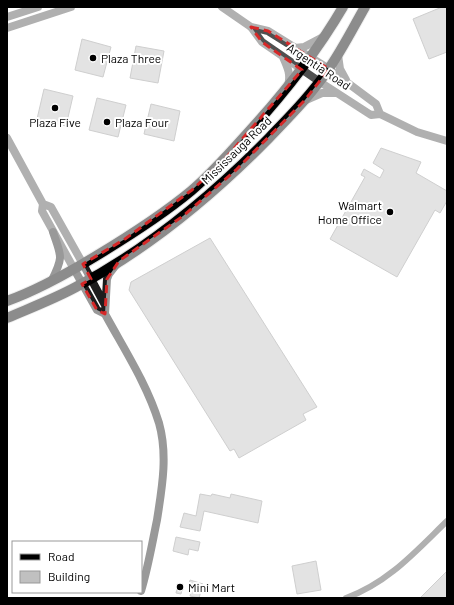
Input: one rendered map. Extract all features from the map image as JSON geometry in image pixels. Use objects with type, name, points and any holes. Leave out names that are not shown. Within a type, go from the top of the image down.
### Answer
[{"type":"main road","name":"Mississauga Road","points":[[7,301],[52,280],[125,239],[174,205],[192,190],[224,160],[302,70],[343,7]]},
{"type":"main road","name":"Mississauga Road","points":[[7,318],[38,305],[86,281],[119,261],[183,216],[211,193],[236,170],[305,100],[320,82],[338,55],[365,7]]},
{"type":"main road","points":[[52,280],[59,266],[61,257],[54,232]]},
{"type":"main road","points":[[119,261],[107,279],[105,310],[149,396],[159,425],[164,450],[164,472],[160,503],[151,552],[142,588]]},
{"type":"main road","points":[[78,266],[86,281],[97,310],[105,310]]},
{"type":"street","points":[[7,17],[38,7]]},
{"type":"street","points":[[7,28],[71,7]]},
{"type":"street","name":"Argentia Road","points":[[222,7],[251,27],[262,42],[371,115],[380,114],[417,132],[447,141]]},
{"type":"street","name":"Argentia Road","points":[[251,27],[268,31],[329,69],[376,104],[380,114]]},
{"type":"street","points":[[295,48],[304,47],[324,37]]},
{"type":"street","points":[[338,55],[340,69],[346,81]]},
{"type":"street","points":[[283,57],[289,69],[290,78],[287,88]]},
{"type":"street","points":[[305,100],[322,93],[335,92]]},
{"type":"street","points":[[7,138],[9,148],[43,204],[51,207],[78,266]]},
{"type":"street","points":[[43,204],[42,211],[54,232],[78,266]]},
{"type":"street","points":[[346,598],[367,589],[403,564],[447,521]]},
{"type":"highlighted area","points":[[251,27],[268,31],[329,69],[305,100],[236,170],[183,216],[119,261],[107,279],[105,314],[97,310],[82,284],[91,279],[83,264],[125,239],[192,190],[224,160],[302,70],[262,42]]},
{"type":"building","points":[[442,7],[447,7],[447,52],[429,59],[413,19]]},
{"type":"building","name":"Plaza Three","points":[[82,39],[111,47],[103,77],[75,70]]},
{"type":"building","points":[[136,46],[164,51],[158,83],[130,78]]},
{"type":"building","name":"Plaza Five","points":[[44,89],[73,96],[66,126],[37,119]]},
{"type":"building","name":"Plaza Four","points":[[97,98],[126,105],[118,137],[89,130]]},
{"type":"building","points":[[151,104],[180,111],[174,141],[144,134]]},
{"type":"building","name":"Walmart Home Office","points":[[381,148],[421,162],[416,173],[447,191],[447,201],[440,213],[435,210],[397,277],[330,239],[365,177],[361,175],[364,169],[380,178],[384,170],[373,163]]},
{"type":"building","points":[[210,238],[317,407],[303,414],[306,420],[239,458],[234,449],[230,451],[129,290],[131,282]]},
{"type":"building","points":[[200,494],[211,496],[212,494],[230,498],[231,494],[262,501],[258,523],[204,511],[200,531],[180,527],[184,513],[196,516]]},
{"type":"building","points":[[176,537],[200,542],[198,551],[189,549],[188,555],[173,551]]},
{"type":"building","points":[[316,561],[321,590],[297,594],[292,566]]},
{"type":"building","points":[[447,571],[447,598],[420,598]]},
{"type":"building","points":[[190,580],[203,584],[199,598],[190,596],[192,588],[188,587]]},
{"type":"building","points":[[178,584],[183,585],[181,594],[176,593]]},
{"type":"place","name":"Plaza Three","points":[[93,58]]},
{"type":"place","name":"Plaza Five","points":[[55,108]]},
{"type":"place","name":"Plaza Four","points":[[107,122]]},
{"type":"place","name":"Walmart Home Office","points":[[390,212]]},
{"type":"place","name":"Mini Mart","points":[[180,587]]}]
